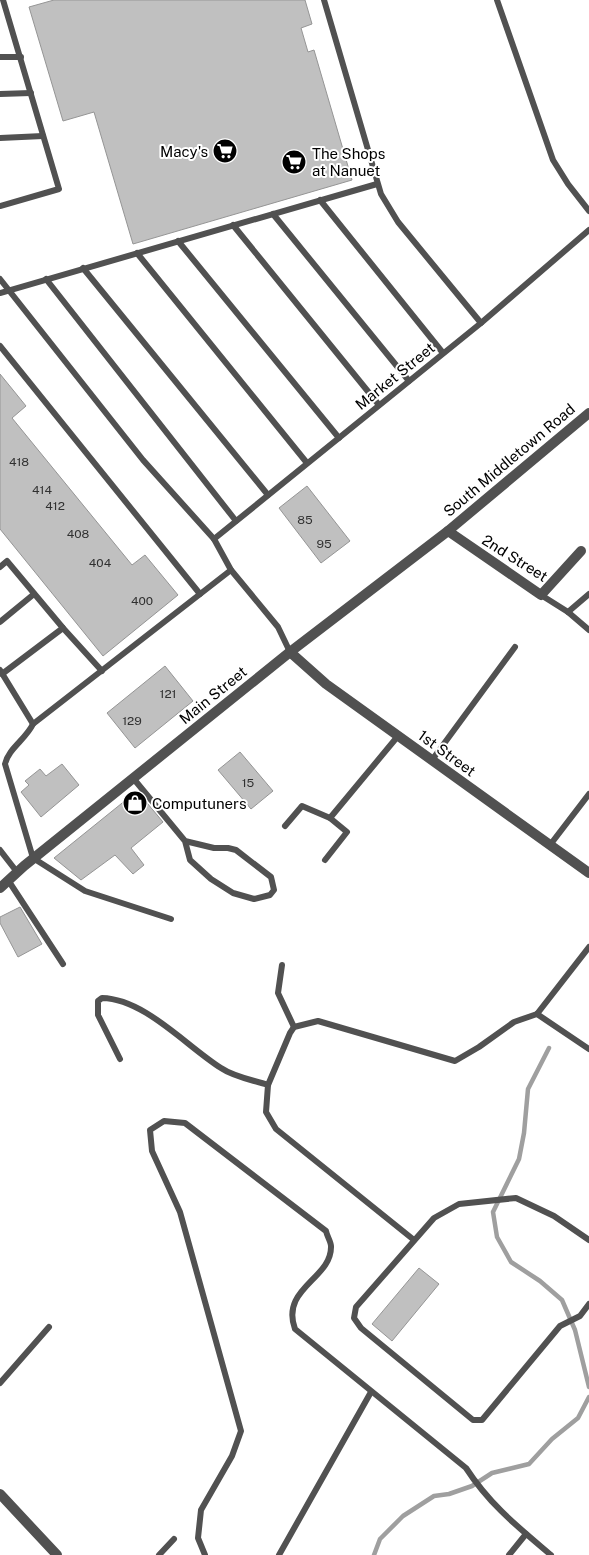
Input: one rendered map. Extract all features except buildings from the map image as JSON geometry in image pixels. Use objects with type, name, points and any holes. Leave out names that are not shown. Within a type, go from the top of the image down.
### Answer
[{"type":"street","name":"South Middletown Road","points":[[448,531],[589,413]]},
{"type":"street","name":"2nd Street","points":[[448,531],[541,595],[550,588],[581,551]]},
{"type":"street","name":"Main Street","points":[[4,884],[33,858],[290,652],[448,531]]},
{"type":"street","name":"1st Street","points":[[290,652],[326,684],[589,873]]},
{"type":"street","points":[[0,1494],[57,1555]]},
{"type":"lane","points":[[0,206],[59,189],[21,57],[3,11],[3,0]]},
{"type":"lane","points":[[324,0],[377,184],[398,222],[481,323]]},
{"type":"lane","points":[[497,0],[553,160],[568,184],[589,210]]},
{"type":"lane","points":[[0,57],[21,57]]},
{"type":"lane","points":[[0,94],[31,93]]},
{"type":"lane","points":[[0,138],[44,136]]},
{"type":"lane","points":[[0,293],[377,184]]},
{"type":"lane","points":[[320,200],[443,353]]},
{"type":"lane","points":[[273,214],[409,381]]},
{"type":"lane","points":[[233,225],[379,406]]},
{"type":"lane","name":"Market Street","points":[[214,538],[588,235]]},
{"type":"lane","points":[[178,241],[339,438]]},
{"type":"lane","points":[[137,253],[307,464]]},
{"type":"lane","points":[[83,268],[268,495]]},
{"type":"lane","points":[[0,279],[143,460],[214,538],[231,570],[278,627],[290,652]]},
{"type":"lane","points":[[46,279],[236,521]]},
{"type":"lane","points":[[0,346],[200,594]]},
{"type":"lane","points":[[0,567],[7,561],[62,628],[102,671]]},
{"type":"lane","points":[[171,920],[84,891],[33,858],[5,764],[7,757],[29,732],[33,724],[231,570]]},
{"type":"lane","points":[[0,622],[34,594]]},
{"type":"lane","points":[[568,612],[589,594]]},
{"type":"lane","points":[[541,595],[568,612],[589,630]]},
{"type":"lane","points":[[33,724],[1,672],[62,628]]},
{"type":"lane","points":[[432,760],[515,647]]},
{"type":"lane","points":[[330,818],[398,736]]},
{"type":"lane","points":[[133,778],[185,841],[190,860],[212,879],[233,893],[254,899],[270,896],[274,890],[271,877],[236,850],[214,848],[185,841]]},
{"type":"lane","points":[[550,845],[589,794]]},
{"type":"lane","points":[[285,826],[302,806],[330,818],[347,832],[325,860]]},
{"type":"lane","points":[[0,850],[17,872]]},
{"type":"lane","points":[[4,884],[63,964]]},
{"type":"lane","points":[[414,1240],[276,1128],[266,1112],[268,1085],[280,1054],[294,1027],[318,1021],[455,1061],[479,1047],[514,1022],[537,1014],[589,947]]},
{"type":"lane","points":[[282,965],[278,993],[294,1027]]},
{"type":"lane","points":[[120,1059],[98,1015],[98,1001],[102,998],[112,998],[130,1004],[151,1016],[222,1070],[268,1085]]},
{"type":"lane","points":[[537,1014],[589,1049]]},
{"type":"lane","points":[[206,1555],[198,1538],[201,1510],[232,1456],[240,1431],[180,1212],[152,1151],[150,1130],[164,1121],[185,1123],[326,1231],[331,1247],[325,1264],[296,1299],[291,1318],[296,1329],[466,1468],[482,1493],[551,1555]]},
{"type":"lane","points":[[589,1240],[554,1216],[516,1198],[472,1201],[459,1204],[434,1218],[356,1307],[354,1318],[361,1328],[472,1420],[482,1420],[560,1326],[580,1316],[589,1304]]},
{"type":"lane","points":[[0,1382],[49,1327]]},
{"type":"lane","points":[[279,1555],[371,1392]]},
{"type":"lane","points":[[509,1555],[526,1534]]},
{"type":"lane","points":[[159,1555],[174,1539]]},
{"type":"waterway","points":[[549,1048],[528,1089],[524,1133],[519,1159],[493,1212],[497,1237],[511,1262],[540,1281],[562,1300],[575,1330],[589,1387]]},
{"type":"waterway","points":[[374,1555],[380,1539],[403,1516],[434,1496],[449,1494],[472,1486],[492,1473],[529,1464],[552,1439],[578,1418],[589,1397]]},
{"type":"place","name":"Macy's","points":[[225,151]]},
{"type":"place","name":"The Shops at Nanuet","points":[[294,162]]},
{"type":"place","name":"Computuners","points":[[135,803]]}]
